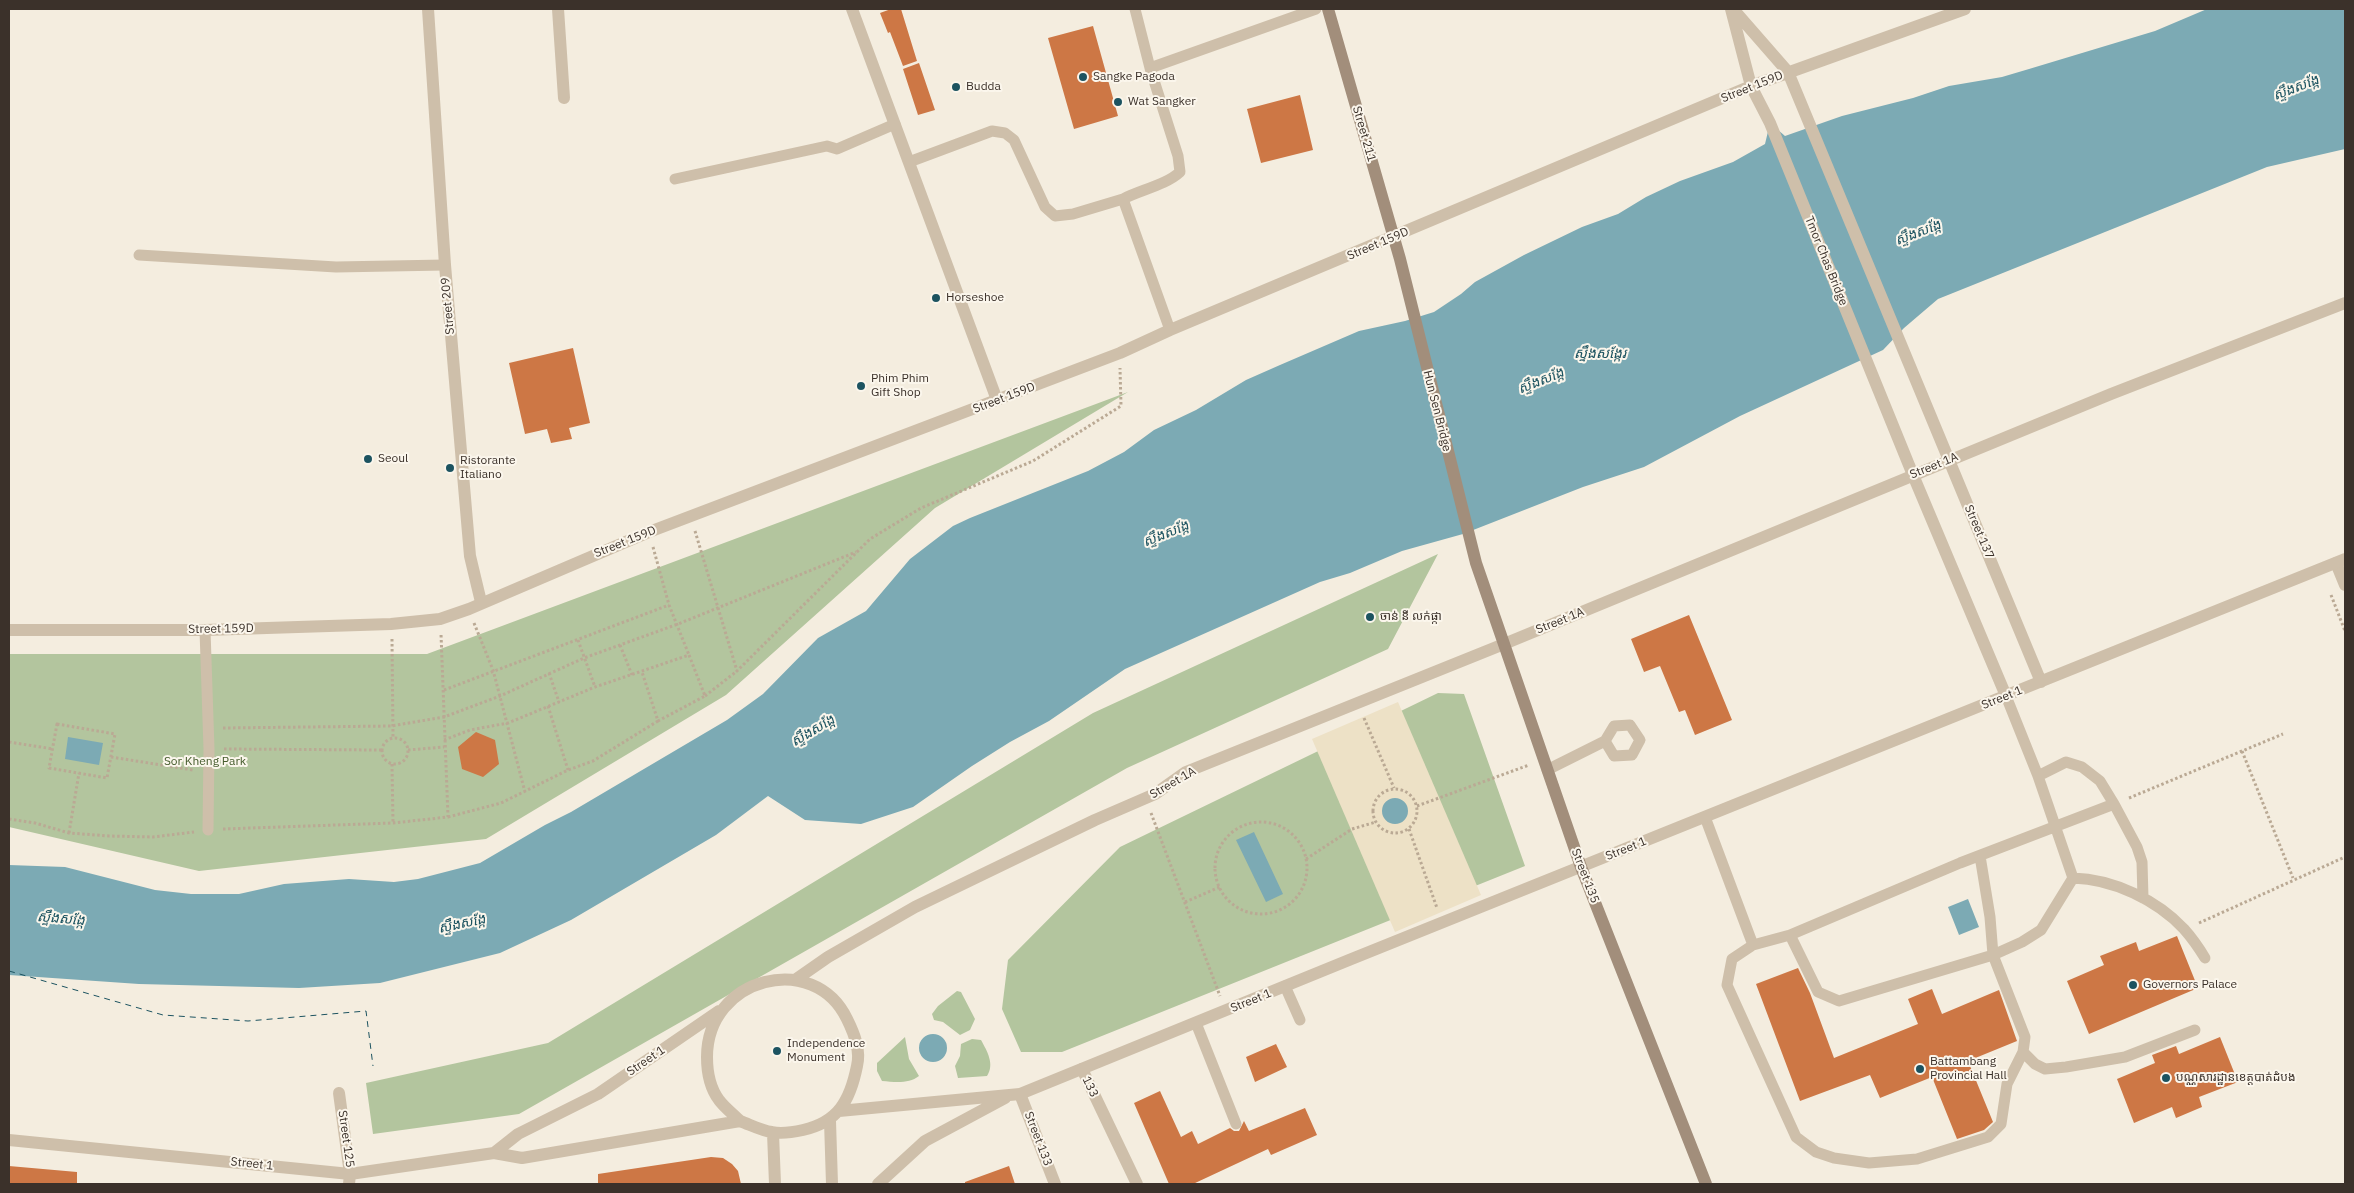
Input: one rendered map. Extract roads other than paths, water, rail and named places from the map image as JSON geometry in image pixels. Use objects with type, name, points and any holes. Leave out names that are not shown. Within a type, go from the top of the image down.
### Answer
[{"type":"main road","name":"Street 211","points":[[1328,9],[1400,259]]},
{"type":"main road","name":"Hun Sen Bridge","points":[[1400,259],[1476,563]]},
{"type":"main road","name":"Street 135","points":[[1476,563],[1581,867],[1706,1184]]},
{"type":"street","name":"Street 209","points":[[428,9],[444,265],[470,556],[481,602]]},
{"type":"street","points":[[558,9],[564,98]]},
{"type":"street","points":[[852,9],[997,400]]},
{"type":"street","name":"Street 137","points":[[1732,9],[1788,72],[1806,110],[2041,682]]},
{"type":"street","name":"Tmor Chas Bridge","points":[[1732,9],[1752,86],[1770,123],[1913,475]]},
{"type":"street","name":"Street 159D","points":[[9,630],[205,630],[391,624],[440,619],[469,609],[481,602],[648,532],[1120,353],[1170,330],[1752,86],[1965,9]]},
{"type":"street","name":"Street 1A","points":[[795,980],[828,957],[916,907],[1095,820],[1155,794],[1186,772],[1504,644],[1949,460],[2345,303]]},
{"type":"street","points":[[1913,475],[2006,696]]},
{"type":"street","points":[[2340,561],[2345,585]]},
{"type":"street","name":"Street 1","points":[[839,1111],[1015,1095],[1082,1070],[1285,986],[2340,561]]},
{"type":"street","points":[[766,980],[795,980],[821,990],[843,1010],[856,1035],[858,1064],[850,1091],[839,1111],[830,1121],[796,1132],[773,1133],[740,1121],[718,1099],[707,1071],[707,1040],[719,1011],[740,991],[766,980]]},
{"type":"street","name":"Street 1","points":[[494,1153],[518,1134],[598,1094],[719,1011]]},
{"type":"street","name":"133","points":[[1082,1070],[1137,1184]]},
{"type":"street","name":"Street 125","points":[[340,1093],[350,1179]]},
{"type":"street","points":[[878,1184],[925,1141],[1015,1095]]},
{"type":"street","name":"Street 133","points":[[1015,1095],[1055,1184]]},
{"type":"street","name":"Street 1","points":[[9,1140],[350,1179],[494,1153],[522,1158],[740,1121]]},
{"type":"street","points":[[830,1121],[832,1184]]},
{"type":"street","points":[[773,1133],[774,1184]]},
{"type":"lane","points":[[909,162],[992,132],[1005,133],[1014,140],[1045,207],[1056,216],[1073,214],[1122,199],[1144,189],[1172,180],[1180,172],[1178,156],[1150,68],[1135,9]]},
{"type":"lane","points":[[1150,68],[1316,9]]},
{"type":"lane","points":[[675,178],[827,146],[837,149],[895,124]]},
{"type":"lane","points":[[1122,199],[1170,330]]},
{"type":"lane","points":[[139,255],[336,266],[444,265]]},
{"type":"lane","points":[[205,630],[209,749],[208,830]]},
{"type":"lane","points":[[2006,696],[2038,776],[2073,878]]},
{"type":"lane","points":[[1546,765],[1606,741]]},
{"type":"lane","points":[[2038,776],[2066,762],[2082,767],[2100,781],[2137,847],[2142,862],[2143,898]]},
{"type":"lane","points":[[1980,856],[1990,917],[1993,954],[2025,1038],[2023,1052],[2006,1084],[2000,1124],[1988,1137],[1917,1160],[1869,1163],[1834,1158],[1816,1152],[1796,1137],[1727,985],[1732,959],[1754,945],[1790,935],[1980,856],[2114,804]]},
{"type":"lane","points":[[1706,817],[1754,945]]},
{"type":"lane","points":[[2073,878],[2092,879],[2111,884],[2143,898],[2184,930],[2206,958]]},
{"type":"lane","points":[[1790,935],[1818,992],[1839,1001],[1993,954],[2022,942],[2041,930],[2073,878]]},
{"type":"lane","points":[[1285,986],[1300,1020]]},
{"type":"lane","points":[[1196,1023],[1236,1124]]},
{"type":"lane","points":[[2023,1052],[2035,1064],[2045,1069],[2066,1067],[2125,1057],[2195,1030]]},
{"type":"water","name":"ស្ទឹងសង្កែរ","points":[[2207,9],[2345,9],[2345,149],[2267,167],[1938,299],[1904,328],[1883,350],[1740,416],[1644,467],[1583,487],[1463,534],[1402,551],[1350,573],[1320,582],[1125,669],[1049,721],[1010,742],[972,766],[913,807],[861,824],[805,820],[768,796],[716,835],[571,920],[500,953],[380,983],[299,988],[139,984],[9,975],[9,865],[65,867],[155,890],[191,894],[239,894],[284,884],[349,879],[394,882],[418,879],[480,863],[727,720],[763,694],[818,638],[866,611],[910,559],[953,526],[1088,471],[1124,452],[1154,430],[1196,410],[1246,380],[1359,331],[1405,321],[1434,312],[1475,282],[1524,255],[1582,227],[1618,214],[1646,197],[1680,181],[1733,162],[1765,144],[1770,123],[1785,136],[1842,116],[1913,98],[1949,86],[2002,77],[2029,69],[2155,31]]},
{"type":"water","points":[[68,737],[103,743],[99,765],[65,759]]},
{"type":"water","points":[[1395,798],[1404,802],[1408,811],[1404,820],[1395,824],[1386,820],[1382,811],[1386,802]]},
{"type":"water","points":[[1254,832],[1283,894],[1266,902],[1236,840]]},
{"type":"water","points":[[1968,899],[1979,927],[1959,935],[1948,907]]},
{"type":"water","points":[[933,1034],[943,1038],[947,1048],[943,1058],[933,1062],[923,1058],[919,1048],[923,1038]]},
{"type":"place","name":"Sangke Pagoda","points":[[1083,77]]},
{"type":"place","name":"Budda","points":[[956,87]]},
{"type":"place","name":"Wat Sangker","points":[[1118,102]]},
{"type":"place","name":"Horseshoe","points":[[936,298]]},
{"type":"place","name":"Phim Phim Gift Shop","points":[[861,386]]},
{"type":"place","name":"Seoul","points":[[368,459]]},
{"type":"place","name":"Ristorante Italiano","points":[[450,468]]},
{"type":"place","name":"ចាន់ នី លក់ផ្កា","points":[[1370,617]]},
{"type":"place","name":"Governors Palace","points":[[2133,985]]},
{"type":"place","name":"Independence Monument","points":[[777,1051]]},
{"type":"place","name":"Battambang Provincial Hall","points":[[1920,1069]]},
{"type":"place","name":"បណ្ណសារដ្ឋានខេត្តបាត់ដំបង","points":[[2166,1078]]},
{"type":"water label","name":"ស្ទឹងសង្កែ","points":[[2296,88]]},
{"type":"water label","name":"ស្ទឹងសង្កែ","points":[[1918,233]]},
{"type":"water label","name":"ស្ទឹងសង្កែ","points":[[1541,381]]},
{"type":"water label","name":"ស្ទឹងសង្កែ","points":[[1166,534]]},
{"type":"water label","name":"ស្ទឹងសង្កែ","points":[[813,731]]},
{"type":"water label","name":"ស្ទឹងសង្កែ","points":[[61,919]]},
{"type":"water label","name":"ស្ទឹងសង្កែ","points":[[462,924]]},
{"type":"park label","name":"Sor Kheng Park","points":[[205,762]]}]
